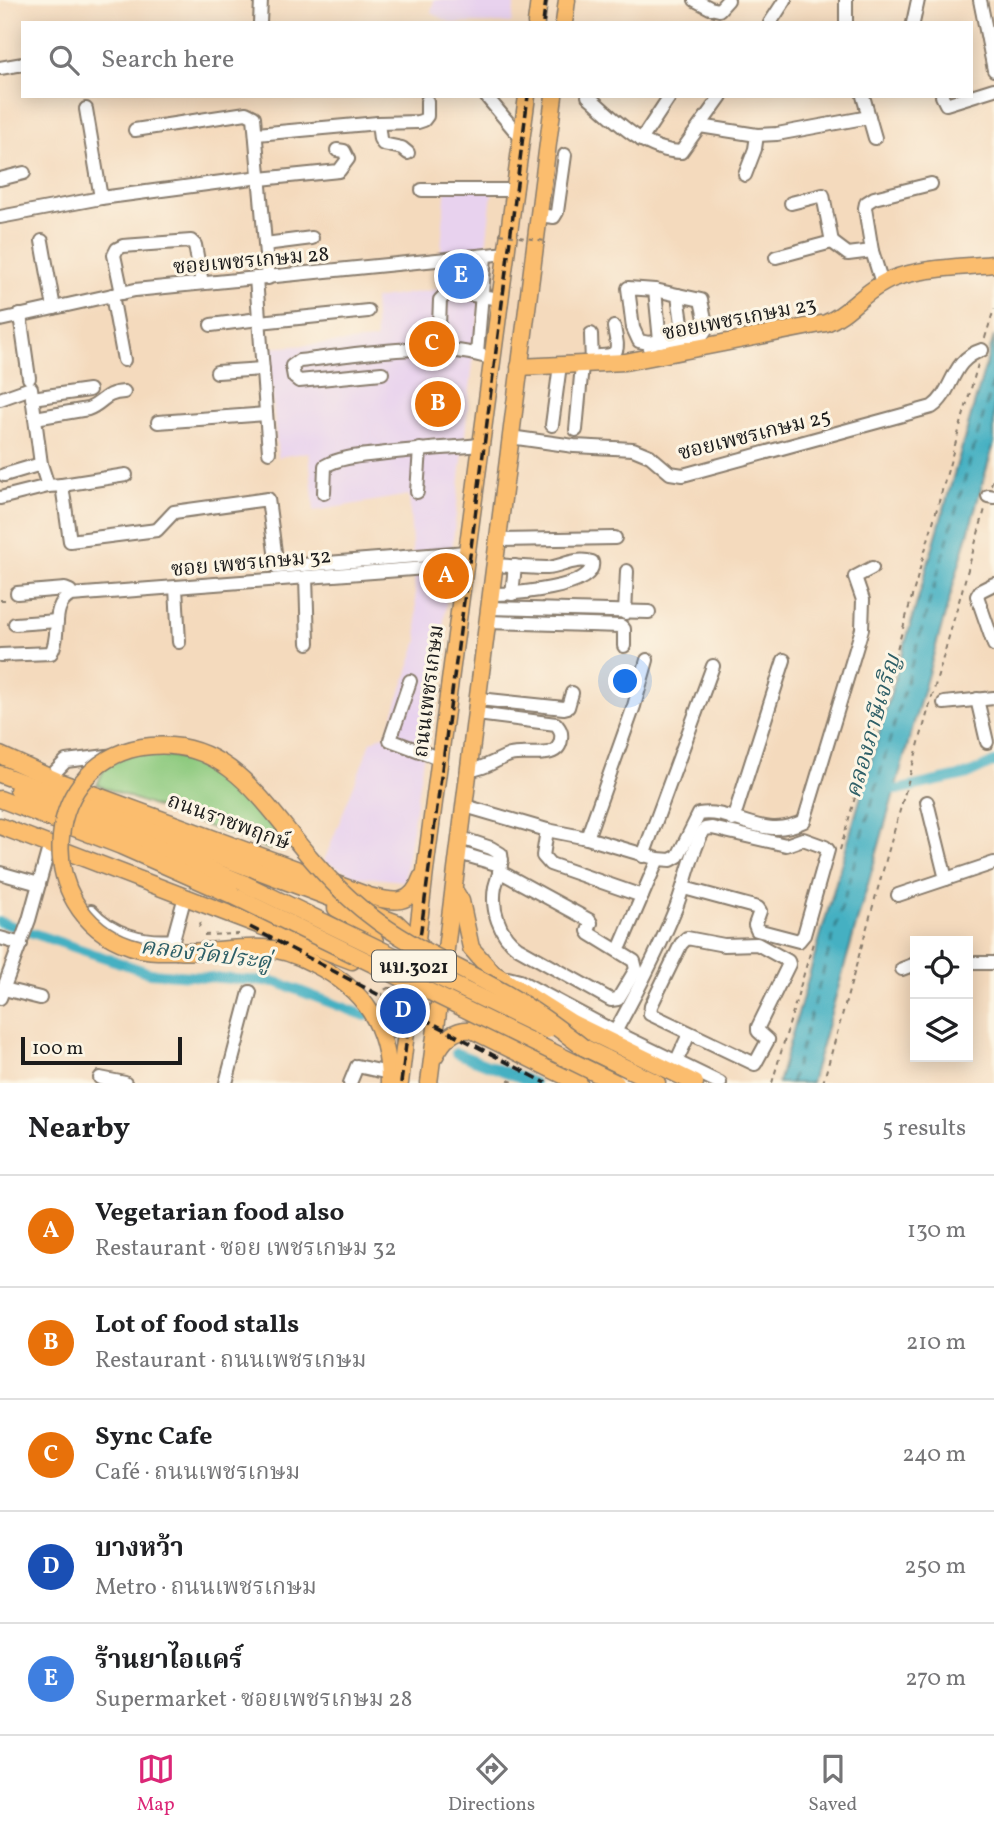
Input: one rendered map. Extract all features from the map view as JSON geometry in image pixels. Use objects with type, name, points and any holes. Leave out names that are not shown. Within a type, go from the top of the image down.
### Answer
[{"type":"main road","points":[[536,21],[539,0]]},
{"type":"main road","points":[[564,21],[566,0]]},
{"type":"main road","name":"ถนนเพชรเกษม","points":[[392,1080],[412,986],[527,98]]},
{"type":"main road","points":[[429,1083],[554,98]]},
{"type":"main road","name":"ซอยเพชรเกษม 23","points":[[519,366],[589,362],[654,347],[826,323],[839,318],[885,282],[949,267],[994,266]]},
{"type":"main road","points":[[466,559],[496,553]]},
{"type":"main road","points":[[392,1080],[379,1027],[368,1004],[356,990],[334,973],[285,952],[264,948],[150,951],[130,946],[99,931],[83,914],[71,895],[59,854],[64,815],[78,787],[92,771],[108,759],[149,746],[187,748],[234,770],[273,812],[308,856],[368,915],[402,937],[506,994],[583,1048]]},
{"type":"main road","name":"ถนนราชพฤกษ์","points":[[0,755],[54,780],[297,869],[328,883],[385,900],[396,902],[414,893],[426,863]]},
{"type":"main road","points":[[0,774],[397,923],[417,940],[426,952],[439,1005]]},
{"type":"main road","points":[[54,780],[181,841]]},
{"type":"main road","name":"นบ.3021","points":[[0,782],[657,1083]]},
{"type":"main road","name":"นบ.3021","points":[[0,799],[240,890],[616,1083]]},
{"type":"main road","points":[[0,826],[185,896],[251,928],[344,958],[412,986],[432,969],[443,945],[455,891]]},
{"type":"main road","points":[[289,881],[363,923],[369,930],[376,944],[373,953],[367,958],[344,958]]},
{"type":"main road","points":[[455,891],[461,901],[471,948],[494,974],[572,1023],[695,1083]]},
{"type":"main road","points":[[431,1064],[442,1044],[455,1032],[472,1030],[579,1083]]},
{"type":"street","points":[[260,21],[261,0]]},
{"type":"street","points":[[695,0],[719,10],[728,0]]},
{"type":"street","points":[[771,21],[785,0]]},
{"type":"street","points":[[846,0],[846,21]]},
{"type":"street","points":[[910,21],[918,0]]},
{"type":"street","points":[[980,0],[990,33],[994,70]]},
{"type":"street","points":[[0,68],[21,64]]},
{"type":"street","points":[[973,96],[994,89]]},
{"type":"street","points":[[488,98],[522,139]]},
{"type":"street","points":[[590,98],[641,139],[667,151],[681,152],[720,98]]},
{"type":"street","points":[[641,139],[669,98]]},
{"type":"street","points":[[864,98],[875,138]]},
{"type":"street","points":[[943,98],[946,104],[965,98]]},
{"type":"street","points":[[257,134],[378,123],[409,124],[424,120],[427,116],[426,101]]},
{"type":"street","points":[[86,109],[101,198]]},
{"type":"street","points":[[135,130],[246,113],[254,117],[265,244],[259,321],[269,452]]},
{"type":"street","points":[[700,126],[758,135],[777,135],[869,117]]},
{"type":"street","points":[[378,123],[383,144],[402,148],[408,153]]},
{"type":"street","points":[[745,174],[758,135]]},
{"type":"street","points":[[0,217],[101,198],[339,171],[348,159],[344,151],[337,150]]},
{"type":"street","points":[[538,215],[554,217],[557,212],[565,155]]},
{"type":"street","points":[[0,179],[24,173]]},
{"type":"street","points":[[885,282],[872,251],[866,203],[874,198],[931,184]]},
{"type":"street","points":[[422,190],[516,190]]},
{"type":"street","points":[[791,203],[823,195],[832,242],[848,254],[872,251]]},
{"type":"street","points":[[265,244],[312,238]]},
{"type":"street","points":[[41,241],[54,308]]},
{"type":"street","points":[[124,360],[114,255],[117,249],[123,246],[191,241],[195,245],[202,283]]},
{"type":"street","points":[[776,257],[832,242]]},
{"type":"street","name":"ซอยเพชรเกษม 28","points":[[0,320],[117,294],[507,253]]},
{"type":"street","points":[[477,354],[485,256]]},
{"type":"street","name":"ซอยเพชรเกษม 23","points":[[885,282],[928,265],[994,256]]},
{"type":"street","points":[[630,287],[701,300],[707,328],[703,334],[654,347],[639,341],[635,335],[628,290],[630,287]]},
{"type":"street","points":[[654,347],[655,290]]},
{"type":"street","points":[[438,350],[440,300],[445,295],[451,292],[501,299]]},
{"type":"street","points":[[678,295],[684,337]]},
{"type":"street","points":[[211,325],[368,312]]},
{"type":"street","points":[[20,315],[41,464],[48,486]]},
{"type":"street","points":[[589,362],[615,353],[617,347],[614,327]]},
{"type":"street","points":[[576,430],[589,362],[591,334]]},
{"type":"street","points":[[381,352],[382,378],[299,381],[294,378],[293,364],[299,362],[381,352],[452,349],[493,359]]},
{"type":"street","name":"ซอยเพชรเกษม 25","points":[[510,438],[574,446],[633,449],[649,456],[670,473],[684,475],[932,407],[942,396],[957,368],[977,351],[982,350]]},
{"type":"street","points":[[552,425],[560,365]]},
{"type":"street","points":[[217,373],[262,369]]},
{"type":"street","points":[[0,399],[31,388],[89,390]]},
{"type":"street","points":[[35,418],[88,409],[96,406],[111,393],[124,392]]},
{"type":"street","points":[[158,422],[266,414]]},
{"type":"street","points":[[324,493],[323,471],[330,463],[420,449],[481,445]]},
{"type":"street","points":[[417,492],[420,449]]},
{"type":"street","points":[[4,475],[41,464]]},
{"type":"street","points":[[20,470],[26,492]]},
{"type":"street","points":[[0,498],[48,486],[126,475]]},
{"type":"street","points":[[62,485],[70,541],[157,530],[174,512],[268,499],[277,567],[466,559]]},
{"type":"street","points":[[496,553],[615,538]]},
{"type":"street","points":[[489,608],[512,594],[579,581],[590,574],[593,568],[592,562],[588,560],[565,562],[550,568],[515,566],[496,553]]},
{"type":"street","name":"ซอย เพชรเกษม 32","points":[[17,593],[65,589],[71,592],[71,595],[176,588],[466,559]]},
{"type":"street","points":[[512,594],[515,566]]},
{"type":"street","points":[[550,568],[551,587]]},
{"type":"street","points":[[465,806],[657,859],[675,859],[699,814],[782,829],[803,821],[862,629],[863,600],[855,577],[872,568]]},
{"type":"street","points":[[625,612],[627,571]]},
{"type":"street","points":[[306,577],[308,643]]},
{"type":"street","points":[[994,584],[980,591],[977,596],[994,645]]},
{"type":"street","points":[[176,588],[179,642]]},
{"type":"street","points":[[0,655],[51,653],[57,638],[57,621],[62,601],[71,595]]},
{"type":"street","points":[[489,608],[649,612]]},
{"type":"street","points":[[489,608],[621,626],[624,629],[624,646]]},
{"type":"street","points":[[15,624],[57,621]]},
{"type":"street","points":[[587,838],[634,706],[647,660]]},
{"type":"street","points":[[733,820],[784,660]]},
{"type":"street","points":[[643,856],[713,666]]},
{"type":"street","points":[[410,681],[388,739],[441,759]]},
{"type":"street","points":[[478,706],[564,708],[568,707],[572,693]]},
{"type":"street","points":[[944,703],[994,698]]},
{"type":"street","points":[[976,699],[987,742]]},
{"type":"street","points":[[469,770],[481,769],[513,754],[550,754],[559,746],[562,736],[556,724],[478,706]]},
{"type":"street","points":[[54,780],[66,761],[139,751],[191,754],[241,781],[288,824]]},
{"type":"street","points":[[928,802],[946,879]]},
{"type":"street","points":[[615,1032],[637,992],[684,888],[701,836],[709,828],[786,845],[803,839],[828,850],[804,935],[799,941],[757,930],[755,927],[758,909],[684,888]]},
{"type":"street","points":[[547,830],[543,856],[550,864],[642,896]]},
{"type":"street","points":[[40,998],[2,993],[22,942],[50,844]]},
{"type":"street","points":[[460,846],[498,851],[501,865],[495,891],[495,906],[500,928],[508,940],[611,1000],[618,999],[636,969],[636,962],[590,934],[588,931],[591,921],[501,865]]},
{"type":"street","points":[[621,945],[657,859]]},
{"type":"street","points":[[898,895],[994,863]]},
{"type":"street","points":[[0,873],[39,884]]},
{"type":"street","points":[[83,900],[102,921],[132,937],[155,942],[173,940],[185,896]]},
{"type":"street","points":[[0,938],[22,942]]},
{"type":"street","points":[[685,938],[724,945],[757,944],[788,961],[789,964],[758,1027],[758,1031],[768,1040],[756,1063],[690,1034],[649,1012],[685,938]]},
{"type":"street","points":[[973,963],[994,963]]},
{"type":"street","points":[[902,969],[910,966]]},
{"type":"street","points":[[494,974],[520,981],[615,1032],[720,1083]]},
{"type":"street","points":[[509,985],[492,982],[485,985],[475,1004],[482,1016],[497,1020],[627,1083]]},
{"type":"street","points":[[226,1083],[250,992]]},
{"type":"street","points":[[464,1029],[497,1020]]},
{"type":"street","points":[[676,1062],[690,1034]]},
{"type":"street","points":[[350,1083],[357,1066],[392,1080]]},
{"type":"street","points":[[100,1078],[125,1083]]},
{"type":"path","points":[[499,234],[545,241]]},
{"type":"path","points":[[840,850],[994,309]]},
{"type":"path","points":[[823,1083],[994,476]]},
{"type":"path","points":[[204,935],[251,928]]},
{"type":"path","points":[[772,1083],[814,941]]},
{"type":"path","points":[[401,988],[403,997],[393,1041],[385,1018],[382,991],[401,988]]},
{"type":"path","points":[[508,1080],[516,1083]]},
{"type":"shaded area","points":[[434,0],[515,0],[512,21],[448,21],[431,13]]},
{"type":"shaded area","points":[[446,184],[493,184],[443,630],[404,881],[355,876],[324,861],[371,742],[387,733],[418,641],[409,495],[314,511],[309,452],[278,457],[268,348],[376,340],[374,299],[438,289]]},
{"type":"green space","points":[[113,748],[186,758],[239,783],[277,829],[270,850],[97,785]]},
{"type":"water","points":[[994,336],[994,443],[811,1083],[778,1083]]},
{"type":"waterway","name":"คลองภาษีเจริญ","points":[[880,787],[897,790],[969,774],[994,762]]},
{"type":"waterway","name":"คลองวัดประดู่","points":[[0,922],[150,973],[276,982],[366,1016]]},
{"type":"waterway","name":"คลองวัดประดู่","points":[[456,1053],[534,1083]]},
{"type":"ferry route","points":[[791,1083],[994,378]]},
{"type":"railway","points":[[543,21],[546,0]]},
{"type":"railway","points":[[401,1083],[528,98]]},
{"type":"railway","points":[[250,927],[546,1083]]},
{"type":"place","name":"ร้านยาไอแคร์","points":[[461,276]]},
{"type":"place","name":"Sync Cafe","points":[[432,344]]},
{"type":"place","name":"Lot of food stalls","points":[[438,404]]},
{"type":"place","name":"Vegetarian food also","points":[[446,576]]},
{"type":"place","name":"บางหว้า","points":[[403,1011]]}]
